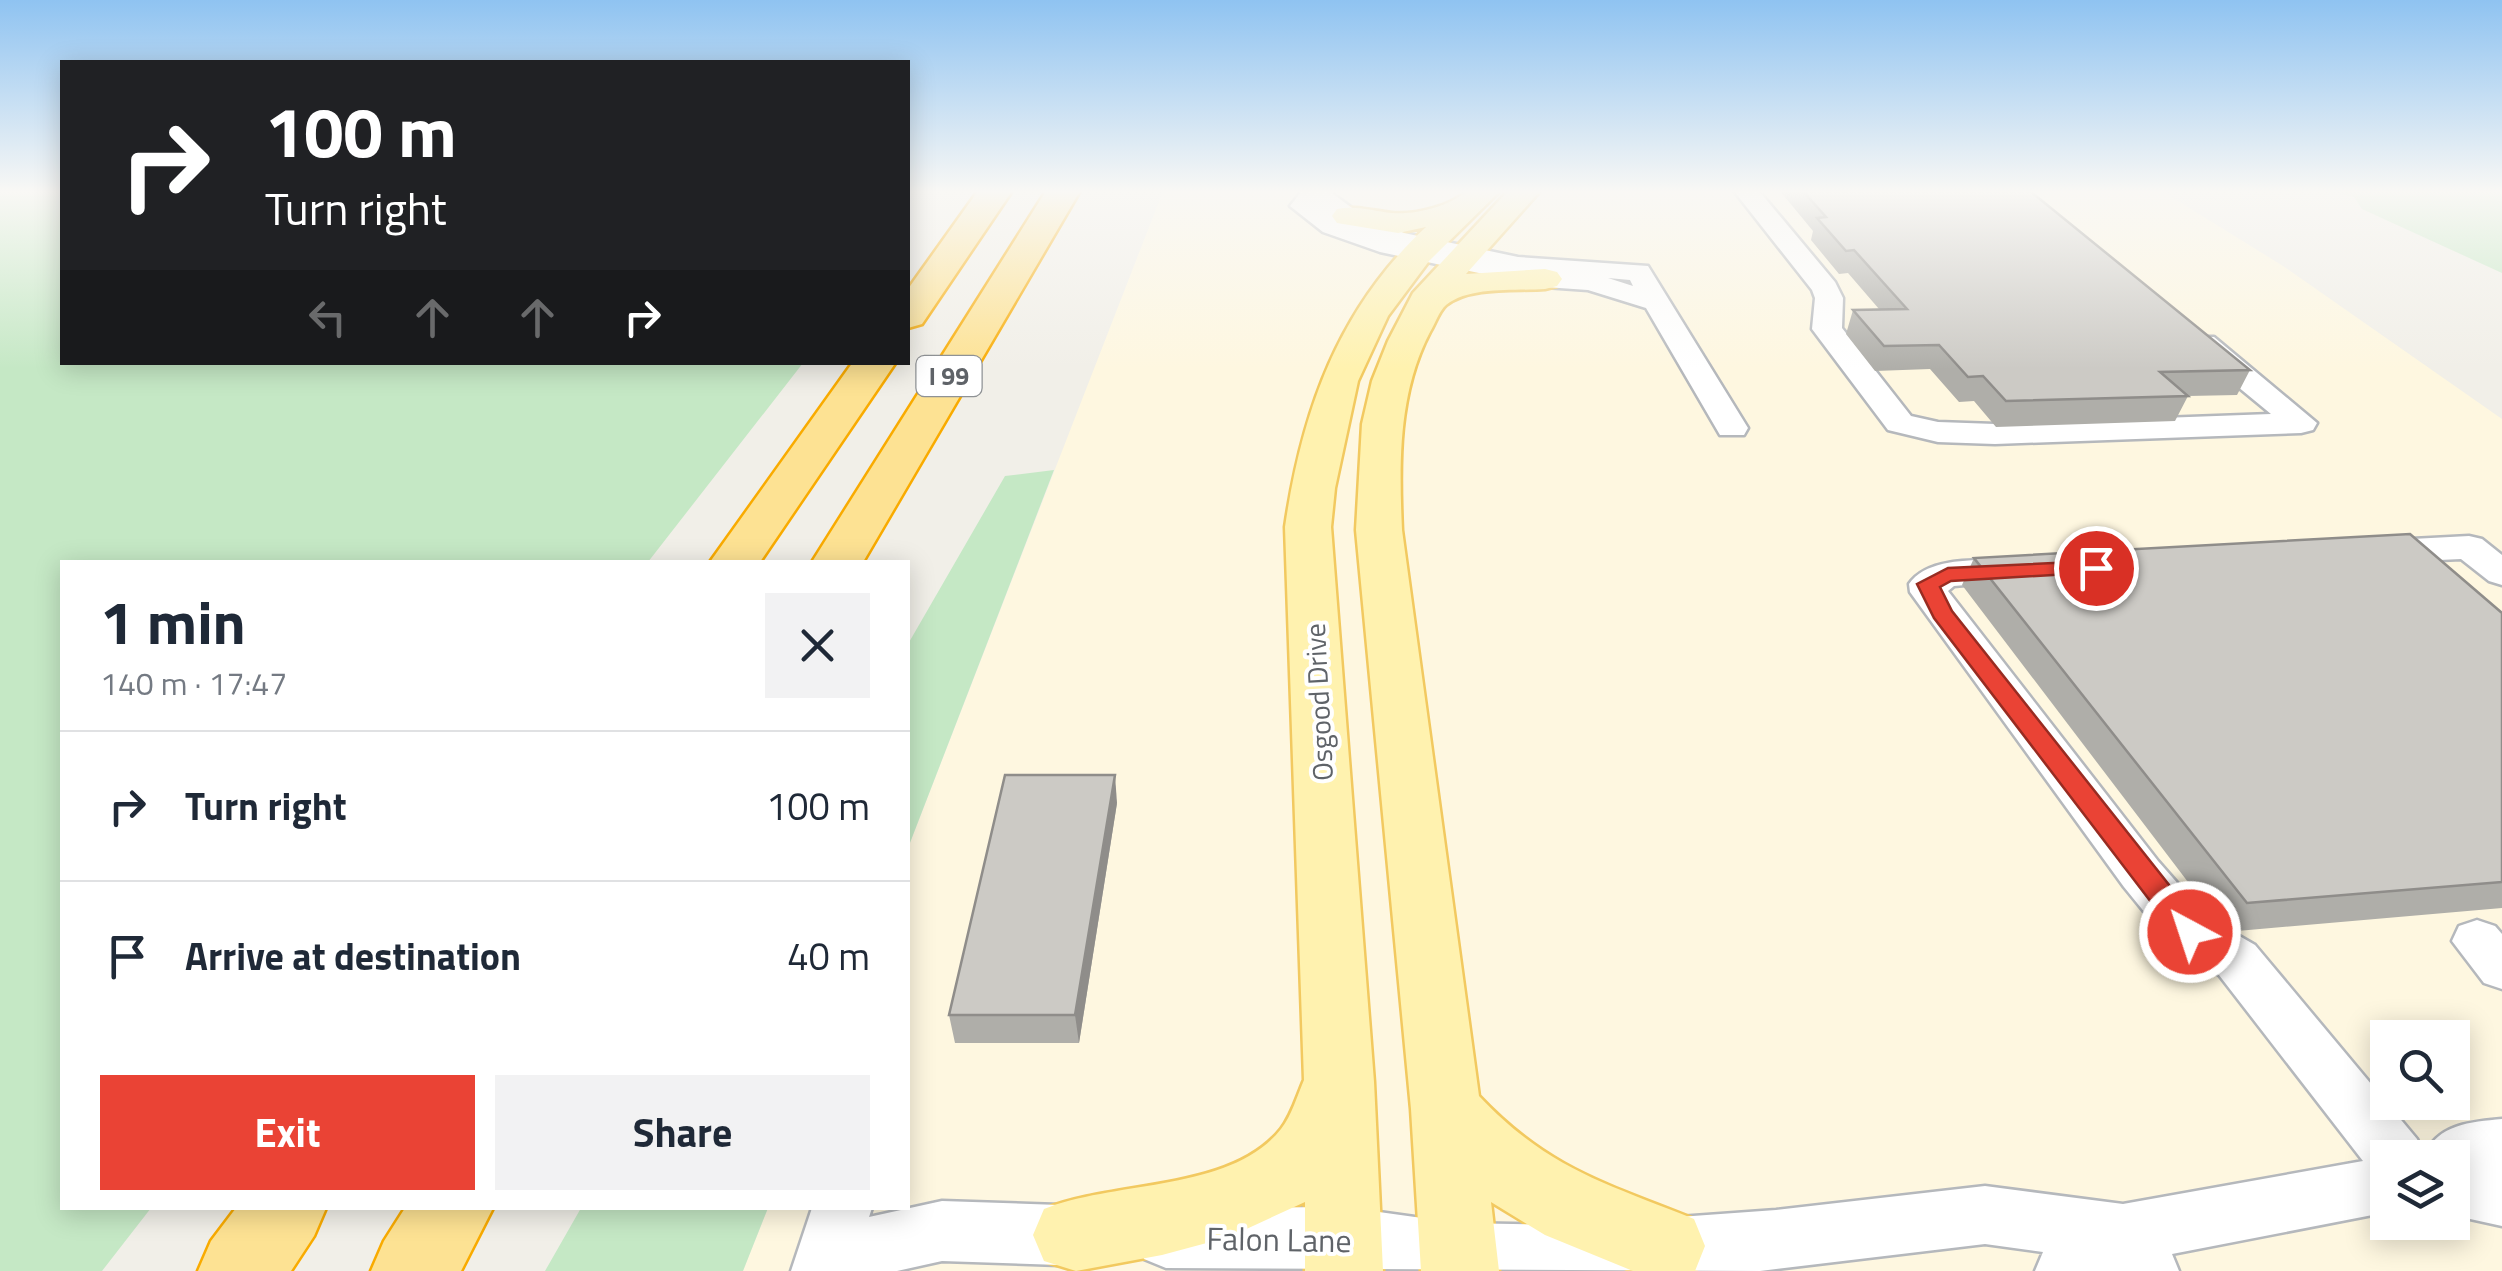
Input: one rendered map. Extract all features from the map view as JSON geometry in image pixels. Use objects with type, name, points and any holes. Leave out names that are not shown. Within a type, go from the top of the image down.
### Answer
[{"type":"highway","points":[[910,277],[927,250]]},
{"type":"highway","name":"I 99","points":[[910,313],[954,250]]},
{"type":"highway","name":"I 99","points":[[838,560],[1027,250]]},
{"type":"highway","points":[[725,560],[768,485],[849,365]]},
{"type":"highway","points":[[736,560],[873,365]]},
{"type":"highway","points":[[240,1271],[284,1210]]},
{"type":"highway","points":[[414,1271],[451,1210]]},
{"type":"main road","points":[[1371,250],[1381,260],[1429,250]]},
{"type":"main road","name":"Osgood Drive","points":[[1344,1254],[1339,1082],[1308,527],[1315,458],[1330,397],[1356,338],[1443,250]]},
{"type":"main road","name":"Osgood Drive","points":[[1445,250],[1394,371],[1375,472],[1378,530],[1446,1110],[1459,1262]]},
{"type":"main road","points":[[1446,250],[1449,288],[1562,273]]},
{"type":"main road","points":[[1515,250],[1562,273]]},
{"type":"main road","points":[[1071,1235],[1196,1210],[1273,1181],[1304,1156],[1339,1082]]},
{"type":"main road","points":[[1446,1110],[1479,1149],[1511,1176],[1573,1212],[1667,1246]]},
{"type":"street","points":[[1794,250],[1830,298],[1828,329],[1900,422],[1958,435],[2301,423],[2182,325]]},
{"type":"street","points":[[1562,273],[1631,260],[1732,428]]},
{"type":"street","points":[[1562,273],[1657,302]]},
{"type":"street","points":[[2333,554],[2469,547],[2502,573]]},
{"type":"street","points":[[2062,569],[1948,575],[1928,584],[1942,614],[2141,874],[2190,932],[2237,960],[2382,1140]]},
{"type":"street","points":[[2470,1149],[2502,1146]]},
{"type":"street","points":[[2066,1271],[2370,1189]]},
{"type":"street","points":[[2470,1192],[2502,1198]]},
{"type":"street","name":"Falon Lane","points":[[837,1252],[942,1231],[1242,1240],[1344,1254],[1459,1262],[1776,1240],[1986,1215],[2136,1252]]},
{"type":"shaded area","points":[[1140,250],[2258,250],[2502,419],[2502,1271],[743,1271],[767,1210],[910,1210],[910,843]]},
{"type":"green space","points":[[0,250],[60,250],[60,365],[801,365],[650,560],[60,560],[60,1210],[149,1210],[102,1271],[0,1271]]},
{"type":"green space","points":[[2452,250],[2502,250],[2502,273]]},
{"type":"green space","points":[[1054,470],[910,843],[910,641],[1005,476]]},
{"type":"green space","points":[[580,1210],[767,1210],[743,1271],[545,1271]]},
{"type":"building","points":[[1854,250],[2103,250],[2250,370],[2160,372],[2188,396],[2006,401],[1983,376],[1968,377],[1939,345],[1884,346],[1853,310],[1907,309]]},
{"type":"building","points":[[2410,534],[2502,613],[2502,882],[2247,903],[1974,558]]},
{"type":"building","points":[[1005,775],[1115,775],[1075,1015],[949,1015]]},
{"type":"route","points":[[2096,568],[1948,575],[1928,584],[1942,614],[2190,932]]}]
